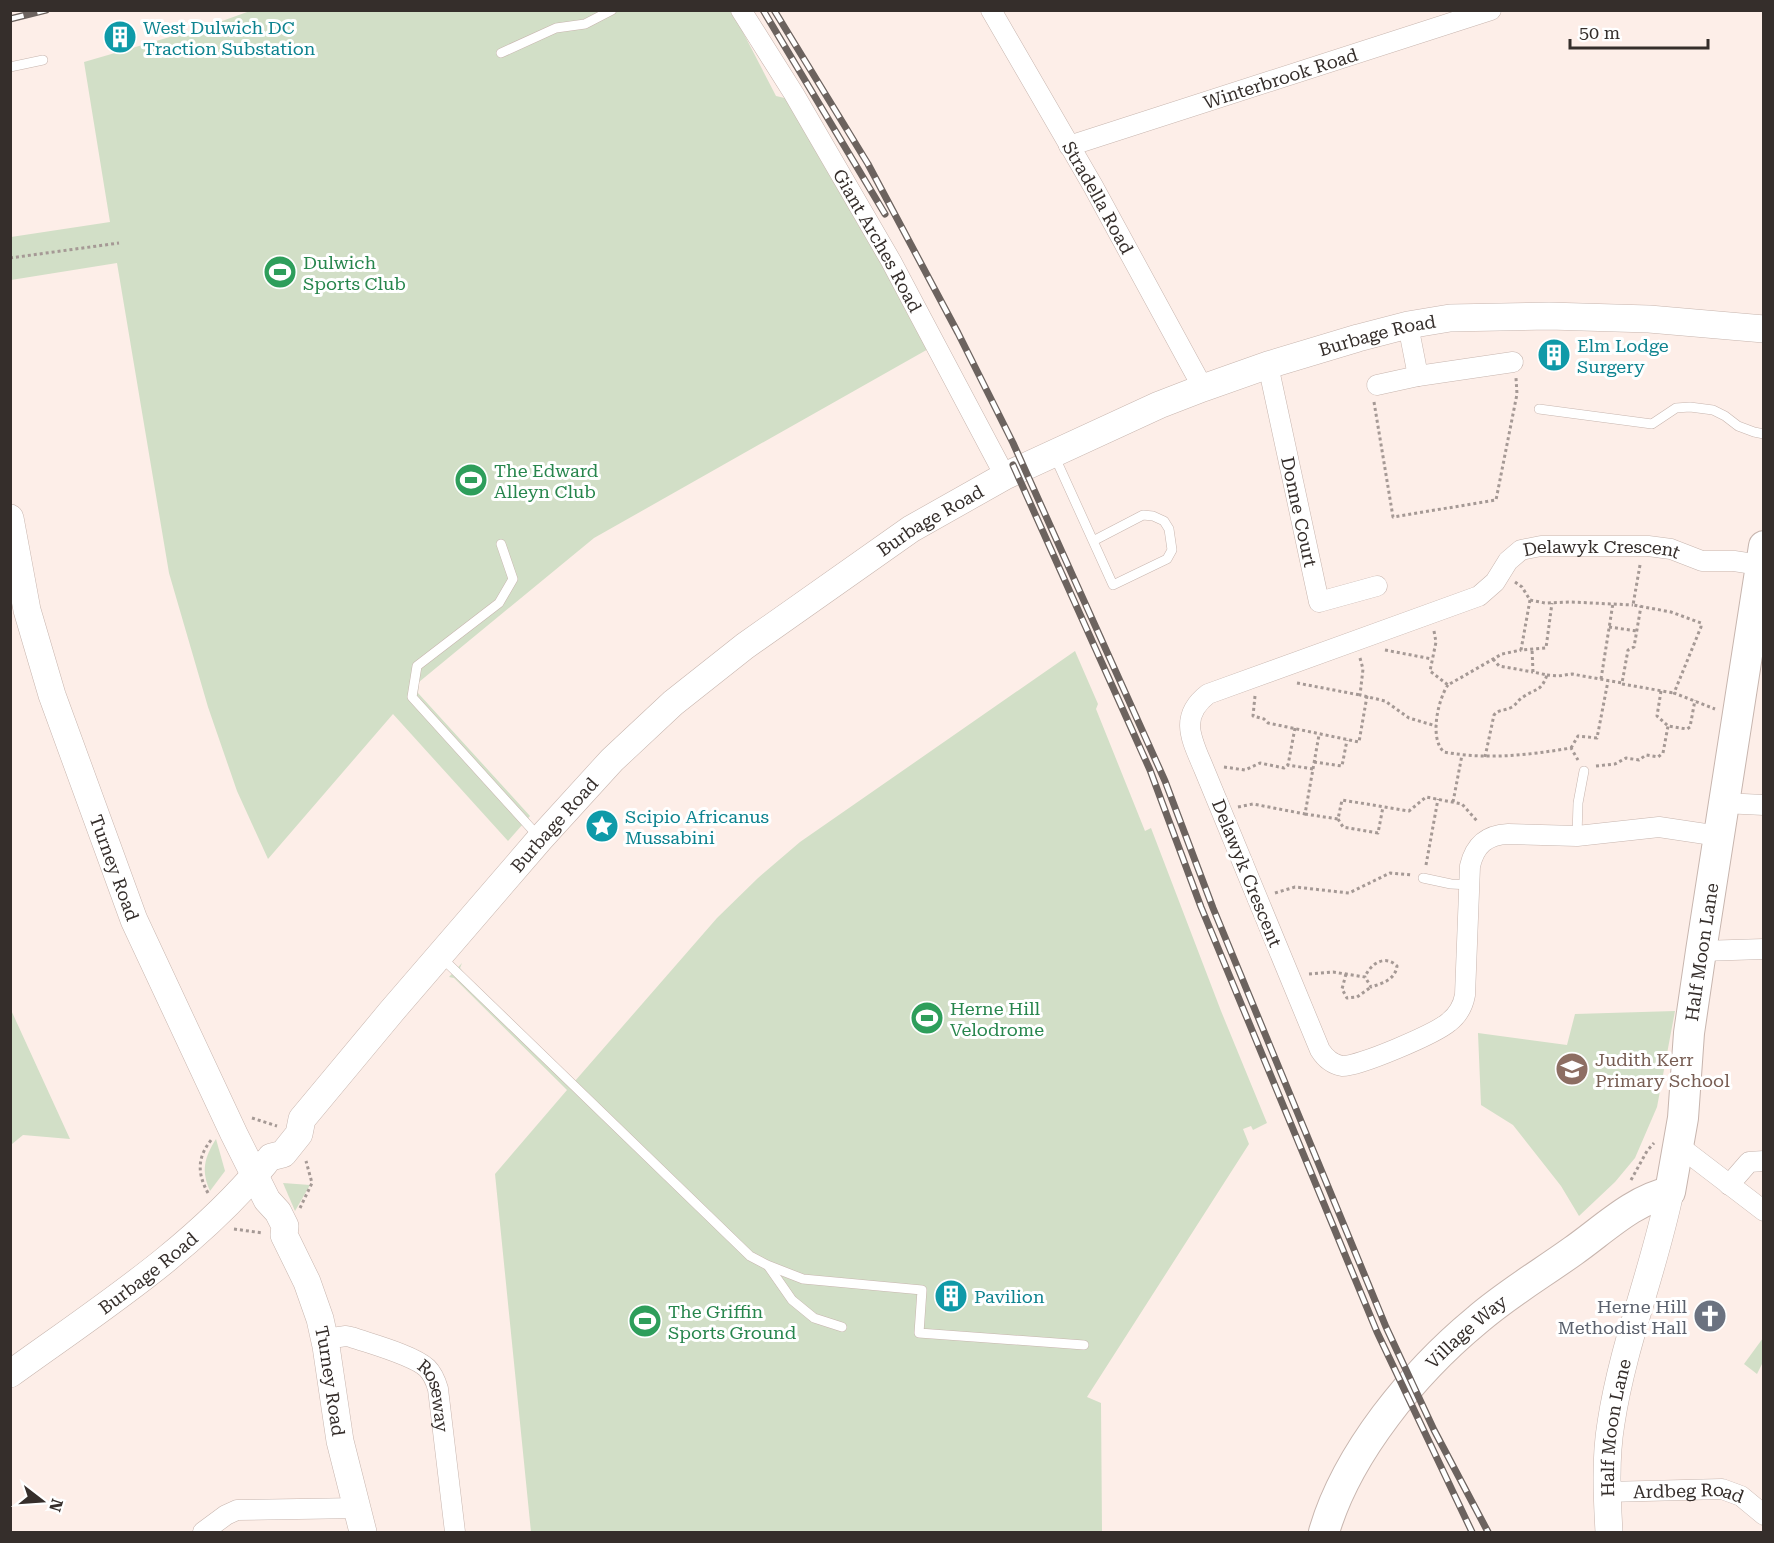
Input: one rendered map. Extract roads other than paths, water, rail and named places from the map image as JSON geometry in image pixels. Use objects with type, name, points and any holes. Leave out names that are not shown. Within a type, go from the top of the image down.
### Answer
[{"type":"main road","name":"Half Moon Lane","points":[[1670,1192],[1679,1146],[1689,1033],[1737,716],[1753,557]]},
{"type":"main road","name":"Village Way","points":[[1324,1533],[1359,1457],[1394,1406],[1429,1365],[1477,1319],[1611,1222],[1655,1196],[1670,1192]]},
{"type":"street","name":"Giant Arches Road","points":[[741,10],[794,94],[891,261],[1005,476]]},
{"type":"street","name":"Stradella Road","points":[[991,10],[1203,388]]},
{"type":"street","name":"Winterbrook Road","points":[[1069,146],[1491,10]]},
{"type":"street","name":"Burbage Road","points":[[10,1374],[104,1308],[162,1263],[220,1214],[263,1166],[283,1154],[299,1134],[290,1124],[612,760],[673,703],[745,646],[911,529],[1005,476],[1159,405],[1268,364],[1408,325],[1450,318],[1538,316],[1649,319],[1764,329]]},
{"type":"street","points":[[1408,325],[1418,376]]},
{"type":"street","points":[[1377,385],[1418,376],[1513,362]]},
{"type":"street","name":"Donne Court","points":[[1268,364],[1320,602],[1377,586]]},
{"type":"street","name":"Turney Road","points":[[10,518],[27,610],[52,695],[134,921],[263,1166],[267,1200],[266,1219],[307,1282],[325,1339],[337,1429],[360,1520]]},
{"type":"street","name":"Delawyk Crescent","points":[[1577,836],[1508,834],[1490,837],[1479,845],[1470,866],[1465,995],[1455,1017],[1436,1031],[1360,1063],[1339,1066],[1325,1058],[1320,1050],[1222,814],[1189,723],[1196,706],[1208,693],[1479,596],[1495,582],[1508,561],[1521,550],[1541,546],[1639,546],[1671,549],[1702,561],[1753,557]]},
{"type":"street","points":[[1724,803],[1764,805]]},
{"type":"street","points":[[1577,836],[1659,827],[1719,836]]},
{"type":"street","points":[[1701,951],[1764,949]]},
{"type":"street","points":[[1679,1146],[1764,1211]]},
{"type":"street","points":[[1729,1185],[1749,1162],[1764,1161]]},
{"type":"street","name":"Half Moon Lane","points":[[1609,1533],[1607,1492],[1611,1423],[1634,1320],[1654,1258],[1670,1192]]},
{"type":"street","name":"Roseway","points":[[325,1339],[351,1337],[411,1359],[431,1372],[438,1389],[454,1533]]},
{"type":"street","name":"Ardbeg Road","points":[[1607,1492],[1722,1489],[1741,1496],[1764,1515]]},
{"type":"street","points":[[203,1533],[226,1515],[237,1510],[360,1520]]},
{"type":"lane","points":[[501,53],[556,28],[585,24],[612,10]]},
{"type":"lane","points":[[10,68],[43,60]]},
{"type":"lane","points":[[1539,409],[1652,424],[1676,408],[1690,407],[1713,410],[1738,426],[1764,434]]},
{"type":"lane","points":[[1053,453],[1113,585],[1167,560],[1172,550],[1169,529],[1164,521],[1153,516],[1143,515],[1094,541]]},
{"type":"lane","points":[[501,544],[513,579],[499,603],[417,666],[412,697],[540,839]]},
{"type":"lane","points":[[1577,836],[1578,803],[1584,771]]},
{"type":"lane","points":[[1423,878],[1451,884],[1470,885]]},
{"type":"lane","points":[[439,955],[750,1256],[803,1279],[922,1290],[919,1333],[1084,1345]]},
{"type":"lane","points":[[768,1265],[792,1300],[814,1318],[842,1327]]},
{"type":"railway","points":[[10,19],[46,10]]},
{"type":"railway","points":[[763,10],[885,214]]},
{"type":"railway","points":[[774,10],[868,164],[958,333],[1013,443],[1165,781],[1213,908],[1386,1327],[1434,1430],[1488,1532]]},
{"type":"railway","points":[[1013,465],[1150,770],[1201,907],[1377,1332],[1472,1532]]},
{"type":"place","name":"West Dulwich DC Traction Substation","points":[[120,37]]},
{"type":"place","name":"Dulwich Sports Club","points":[[280,272]]},
{"type":"place","name":"Elm Lodge Surgery","points":[[1554,355]]},
{"type":"place","name":"The Edward Alleyn Club","points":[[471,480]]},
{"type":"place","name":"Scipio Africanus Mussabini","points":[[602,826]]},
{"type":"place","name":"Herne Hill Velodrome","points":[[927,1018]]},
{"type":"place","name":"Judith Kerr Primary School","points":[[1572,1069]]},
{"type":"place","name":"Pavilion","points":[[951,1296]]},
{"type":"place","name":"Herne Hill Methodist Hall","points":[[1710,1316]]},
{"type":"place","name":"The Griffin Sports Ground","points":[[645,1321]]}]
